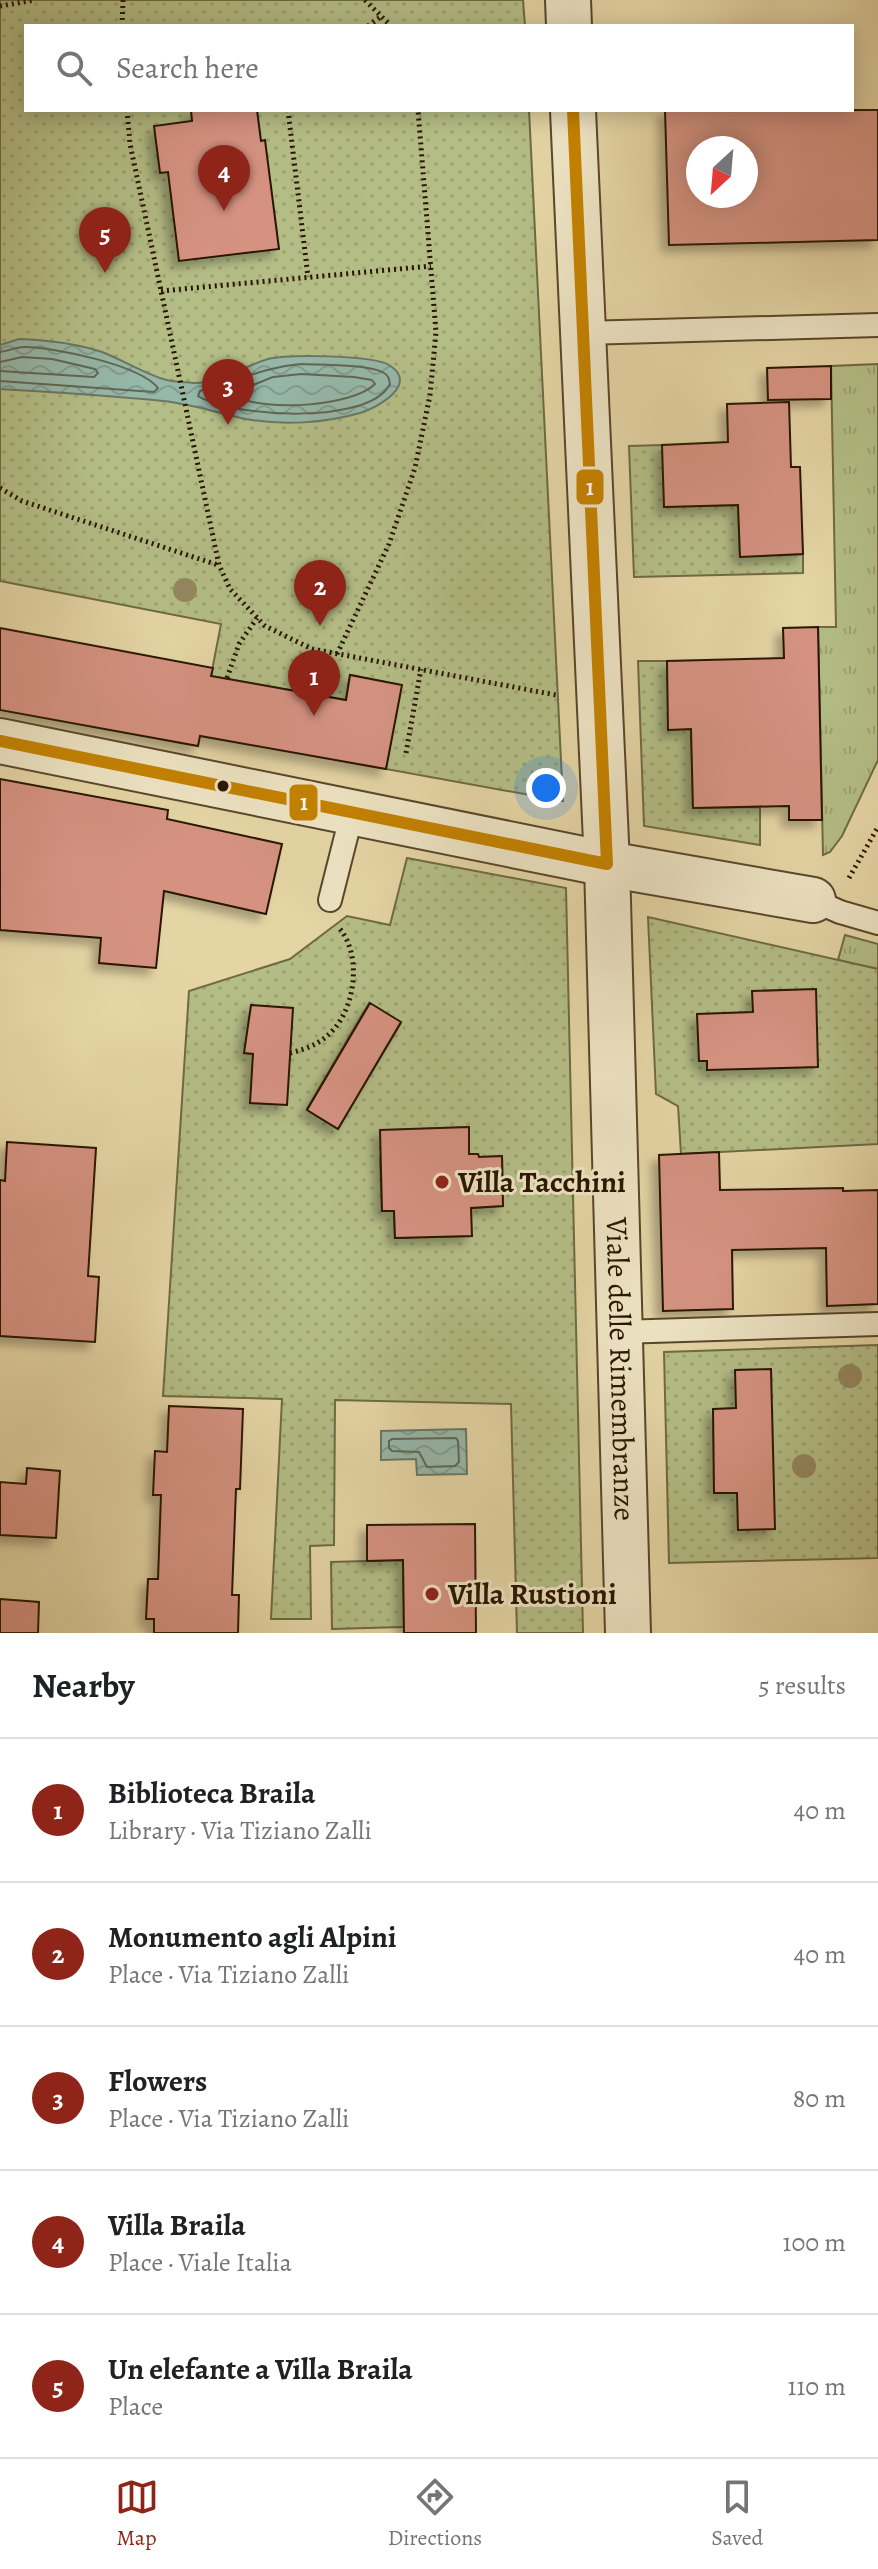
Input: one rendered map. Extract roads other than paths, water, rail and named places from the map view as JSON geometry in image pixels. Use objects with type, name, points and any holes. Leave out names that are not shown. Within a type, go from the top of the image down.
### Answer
[{"type":"street","points":[[568,0],[569,24]]},
{"type":"street","name":"Viale delle Rimembranze","points":[[573,112],[607,864],[628,1633]]},
{"type":"street","points":[[0,741],[607,864],[813,900]]},
{"type":"lane","points":[[583,333],[878,325]]},
{"type":"lane","points":[[330,900],[352,813]]},
{"type":"lane","points":[[813,900],[878,923]]},
{"type":"lane","points":[[620,1332],[878,1324]]},
{"type":"water","points":[[19,339],[61,342],[92,349],[155,376],[178,382],[203,383],[268,359],[311,356],[380,362],[397,372],[400,380],[398,387],[385,401],[360,413],[304,422],[260,421],[163,401],[0,389],[0,345]]},
{"type":"water","points":[[466,1429],[467,1474],[417,1475],[416,1459],[381,1460],[381,1431]]},
{"type":"place","name":"Villa Braila","points":[[224,211]]},
{"type":"place","name":"Un elefante a Villa Braila","points":[[105,273]]},
{"type":"place","name":"Flowers","points":[[228,425]]},
{"type":"place","name":"Monumento agli Alpini","points":[[320,626]]},
{"type":"place","name":"Biblioteca Braila","points":[[314,716]]},
{"type":"place","name":"Villa Tacchini","points":[[442,1182]]},
{"type":"place","name":"Villa Rustioni","points":[[432,1594]]}]
